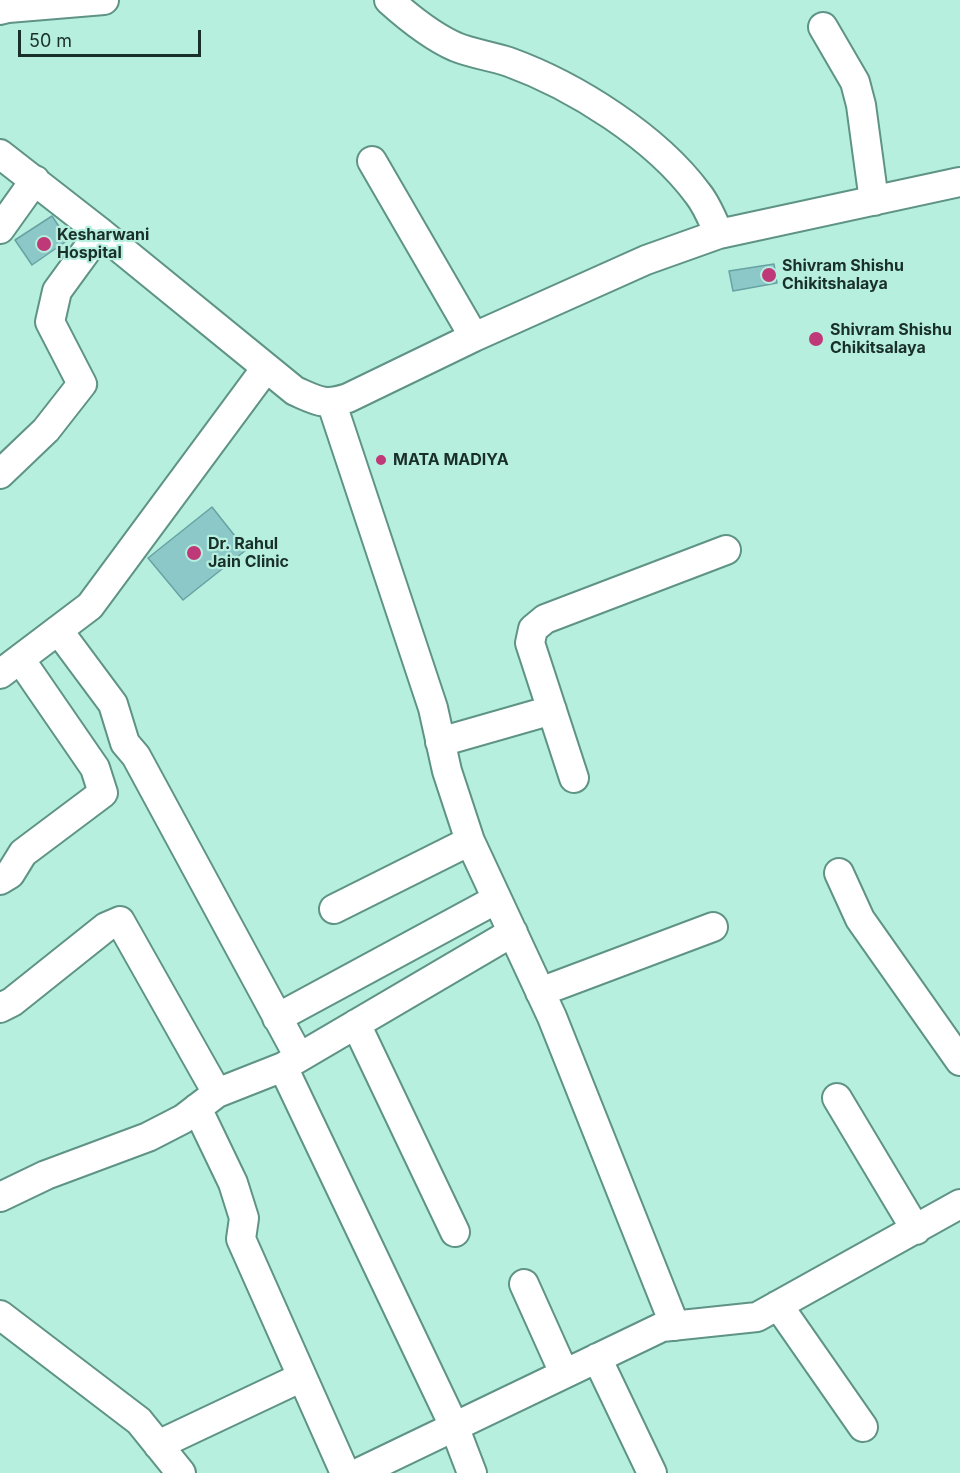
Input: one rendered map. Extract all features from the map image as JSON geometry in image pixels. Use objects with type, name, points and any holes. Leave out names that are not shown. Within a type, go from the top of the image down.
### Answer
[{"type":"street","points":[[3,7],[104,0]]},
{"type":"street","points":[[389,0],[434,35],[457,47],[507,62],[564,86],[625,124],[673,166],[699,195],[719,234]]},
{"type":"street","points":[[823,27],[855,82],[861,105],[874,201]]},
{"type":"street","points":[[0,154],[100,232],[295,391],[318,401],[333,404],[645,260],[719,234],[960,182]]},
{"type":"street","points":[[372,161],[474,337]]},
{"type":"street","points":[[0,229],[35,180]]},
{"type":"street","points":[[0,474],[46,430],[82,384],[50,322],[57,291],[100,232]]},
{"type":"street","points":[[0,880],[10,874],[23,853],[103,793],[95,768],[10,666],[90,606],[266,368]]},
{"type":"street","points":[[333,404],[433,708],[447,771],[470,841],[540,992],[675,1326]]},
{"type":"street","points":[[574,778],[530,643],[533,629],[545,619],[726,550]]},
{"type":"street","points":[[58,630],[113,704],[125,743],[135,756],[278,1018],[291,1062],[454,1426],[472,1473]]},
{"type":"street","points":[[440,742],[552,710]]},
{"type":"street","points":[[334,909],[470,841]]},
{"type":"street","points":[[839,873],[860,919],[960,1060]]},
{"type":"street","points":[[278,1018],[497,899]]},
{"type":"street","points":[[0,1008],[12,1002],[106,927],[120,921],[207,1101],[244,1218],[241,1239],[345,1473]]},
{"type":"street","points":[[540,992],[713,927]]},
{"type":"street","points":[[0,1197],[46,1175],[148,1137],[183,1119],[207,1101],[291,1062],[513,932]]},
{"type":"street","points":[[356,1024],[455,1232]]},
{"type":"street","points":[[837,1098],[916,1230]]},
{"type":"street","points":[[358,1473],[662,1327],[757,1317],[960,1204]]},
{"type":"street","points":[[524,1284],[564,1373]]},
{"type":"street","points":[[778,1305],[863,1426]]},
{"type":"street","points":[[0,1315],[139,1421],[181,1473]]},
{"type":"street","points":[[597,1358],[652,1473]]},
{"type":"street","points":[[158,1445],[302,1377]]},
{"type":"building","points":[[52,216],[68,240],[32,265],[15,240]]},
{"type":"building","points":[[774,264],[777,283],[733,291],[729,271]]},
{"type":"building","points":[[212,507],[246,550],[183,600],[148,558]]},
{"type":"place","name":"Kesharwani Hospital","points":[[44,244]]},
{"type":"place","name":"Shivram Shishu Chikitshalaya","points":[[769,275]]},
{"type":"place","name":"Shivram Shishu Chikitsalaya","points":[[816,339]]},
{"type":"place","name":"MATA MADIYA","points":[[381,460]]},
{"type":"place","name":"Dr. Rahul Jain Clinic","points":[[194,553]]}]
